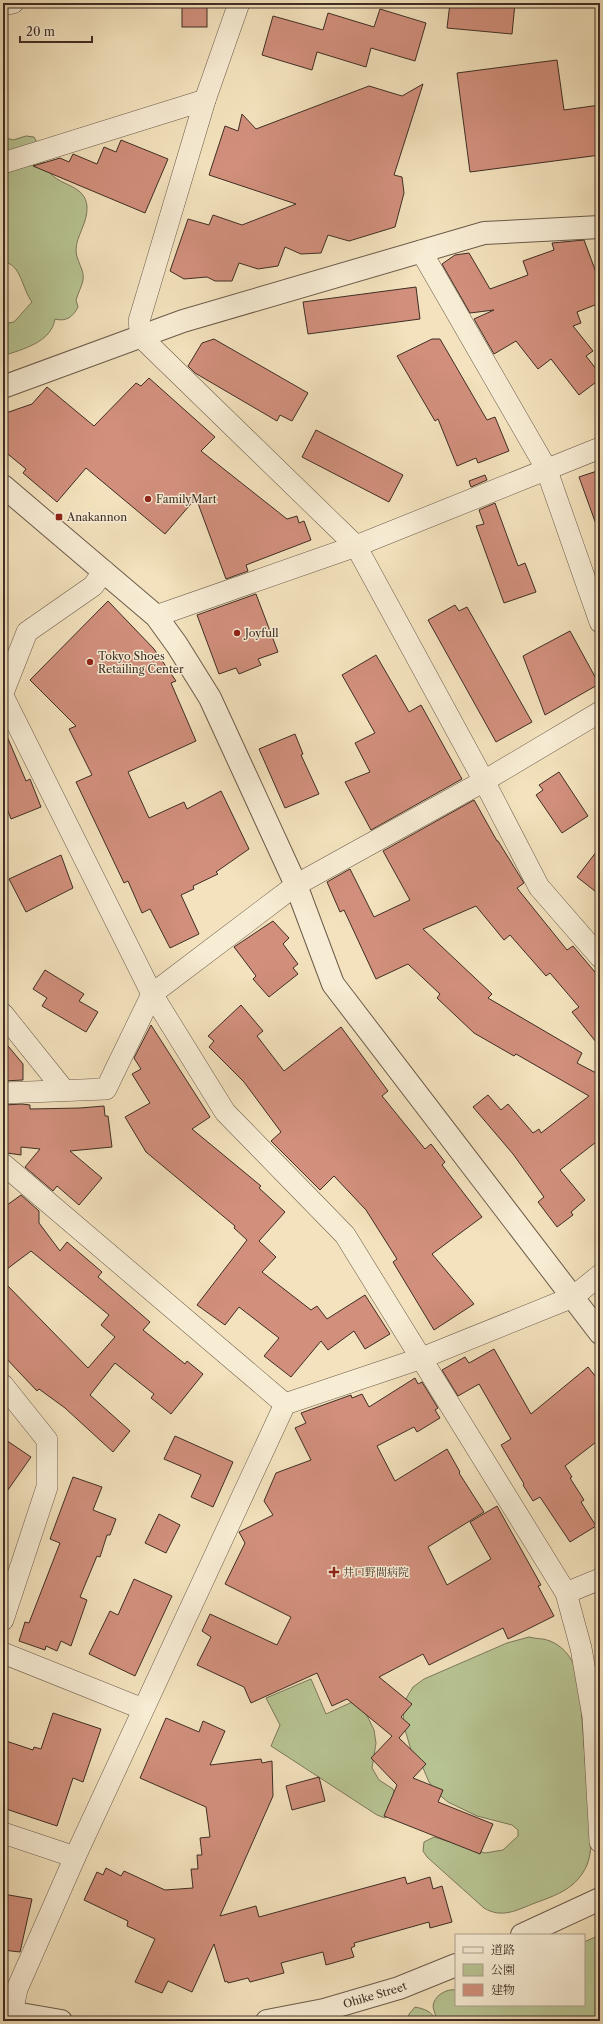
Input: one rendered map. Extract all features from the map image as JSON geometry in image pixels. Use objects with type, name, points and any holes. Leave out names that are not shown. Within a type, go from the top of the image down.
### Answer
[{"type":"street","points":[[3,5],[13,3]]},
{"type":"street","points":[[239,3],[205,100],[139,321],[141,337],[356,546],[484,781],[539,887],[600,956]]},
{"type":"street","points":[[3,163],[205,100]]},
{"type":"street","points":[[3,387],[183,321],[484,233],[600,227]]},
{"type":"street","points":[[421,251],[546,468],[600,622]]},
{"type":"street","points":[[156,616],[356,546],[546,468],[600,448]]},
{"type":"street","points":[[3,486],[156,616],[210,698],[296,885],[334,984],[600,1332]]},
{"type":"street","points":[[104,571],[93,586],[27,632],[3,695],[152,994],[225,1112],[345,1235],[566,1593],[581,1648],[593,1717],[600,1842]]},
{"type":"street","points":[[3,1093],[106,1089],[152,994],[296,885],[484,781],[600,712]]},
{"type":"street","points":[[3,1014],[64,1090]]},
{"type":"street","points":[[3,1164],[285,1404]]},
{"type":"street","points":[[61,2021],[8,2012],[75,1856],[285,1404],[422,1358],[573,1297],[600,1276]]},
{"type":"street","points":[[3,1385],[47,1440],[47,1488],[3,1620]]},
{"type":"street","points":[[566,1593],[600,1579]]},
{"type":"street","points":[[3,1653],[143,1709]]},
{"type":"street","points":[[3,1833],[75,1856]]},
{"type":"street","points":[[524,1934],[600,1899]]},
{"type":"street","name":"Ohike Street","points":[[267,2021],[324,2010],[399,1988],[455,1965]]},
{"type":"green space","points":[[26,136],[34,137],[48,171],[57,179],[78,190],[85,199],[87,206],[86,218],[76,250],[77,258],[83,273],[83,280],[76,300],[78,307],[74,314],[63,320],[55,319],[48,334],[35,344],[3,356],[3,324],[14,322],[32,302],[14,267],[9,263],[3,262],[3,137],[13,140]]},
{"type":"green space","points":[[529,1637],[548,1640],[561,1647],[573,1662],[578,1674],[591,1849],[587,1865],[583,1873],[578,1880],[566,1890],[516,1911],[497,1913],[484,1908],[427,1857],[423,1851],[424,1842],[434,1837],[485,1853],[503,1850],[518,1836],[518,1830],[512,1825],[477,1816],[448,1802],[437,1793],[429,1782],[420,1761],[411,1750],[403,1723],[404,1707],[407,1697],[413,1687],[424,1679],[507,1643]]},
{"type":"green space","points":[[311,1679],[326,1714],[359,1699],[374,1730],[376,1743],[372,1768],[379,1780],[393,1789],[396,1799],[391,1814],[385,1818],[377,1815],[271,1746],[280,1725],[266,1698]]},
{"type":"green space","points":[[600,1935],[600,2021],[408,2021],[409,2014],[415,2007],[427,2011],[436,2019],[433,2007],[435,1999],[449,1990],[455,1990],[455,2006],[585,2006],[585,1942]]},
{"type":"building","points":[[182,3],[207,3],[207,27],[182,27]]},
{"type":"building","points":[[450,3],[515,3],[512,34],[447,28]]},
{"type":"building","points":[[380,9],[426,23],[415,61],[371,48],[366,67],[317,52],[312,70],[262,55],[273,16],[323,30],[328,13],[374,27]]},
{"type":"building","points":[[557,60],[564,110],[600,105],[600,155],[470,172],[457,73]]},
{"type":"building","points":[[423,84],[394,175],[402,177],[404,193],[395,227],[349,241],[328,235],[321,253],[301,254],[285,247],[278,266],[258,269],[239,263],[232,281],[215,281],[207,277],[184,279],[170,271],[188,219],[209,225],[213,215],[242,225],[296,204],[209,175],[225,126],[238,131],[242,114],[256,129],[369,86],[402,96]]},
{"type":"building","points":[[121,140],[168,159],[145,213],[33,166],[60,158],[69,162],[73,154],[97,164],[104,147],[116,152]]},
{"type":"building","points":[[584,240],[600,283],[600,303],[577,312],[581,323],[573,326],[593,351],[586,356],[600,374],[600,379],[579,395],[551,359],[538,369],[516,341],[494,354],[474,319],[494,310],[470,313],[442,264],[455,255],[469,253],[490,289],[528,275],[523,261],[554,250],[552,243]]},
{"type":"building","points":[[416,287],[420,319],[308,334],[303,302]]},
{"type":"building","points":[[214,339],[308,393],[292,421],[280,415],[277,421],[195,373],[188,366],[202,343]]},
{"type":"building","points":[[432,339],[440,339],[487,420],[495,417],[509,451],[478,463],[476,458],[457,466],[438,419],[435,421],[397,356]]},
{"type":"building","points":[[149,378],[215,437],[201,451],[287,519],[297,516],[299,523],[304,521],[311,540],[246,565],[248,571],[226,579],[196,498],[165,534],[86,468],[57,502],[23,473],[26,469],[3,450],[3,414],[32,404],[47,387],[94,426],[136,383],[141,386]]},
{"type":"building","points":[[316,430],[403,475],[389,502],[302,457]]},
{"type":"building","points":[[600,470],[600,527],[597,527],[579,477]]},
{"type":"building","points":[[485,475],[487,480],[471,487],[469,481]]},
{"type":"building","points":[[495,503],[518,566],[525,563],[536,592],[504,603],[476,526],[484,524],[479,510]]},
{"type":"building","name":"Joyfull","points":[[256,594],[278,652],[258,659],[261,665],[239,674],[236,668],[219,674],[197,615]]},
{"type":"building","points":[[108,601],[154,649],[176,681],[171,683],[196,741],[128,772],[149,818],[184,802],[187,809],[221,791],[249,849],[216,872],[218,874],[193,886],[194,889],[181,895],[199,934],[170,948],[150,909],[142,913],[128,881],[124,883],[76,782],[92,775],[69,729],[76,726],[30,680]]},
{"type":"building","points":[[455,605],[459,611],[467,607],[532,722],[496,742],[428,620]]},
{"type":"building","points":[[570,631],[599,684],[545,715],[523,656]]},
{"type":"building","points":[[376,655],[409,712],[421,705],[462,779],[371,830],[345,782],[370,772],[355,743],[375,733],[342,675]]},
{"type":"building","points":[[3,727],[26,781],[30,779],[41,807],[11,819],[3,798]]},
{"type":"building","points":[[295,734],[303,754],[301,755],[319,794],[285,808],[259,749]]},
{"type":"building","points":[[559,772],[588,816],[562,833],[536,795],[543,790],[539,785]]},
{"type":"building","points":[[474,800],[497,841],[524,883],[517,888],[567,950],[573,946],[600,978],[600,1047],[572,1012],[579,1007],[550,973],[546,976],[510,935],[504,940],[476,906],[423,929],[492,994],[488,998],[582,1053],[577,1063],[600,1075],[600,1139],[560,1170],[585,1200],[571,1212],[573,1215],[557,1227],[538,1202],[544,1197],[513,1154],[473,1107],[488,1095],[501,1110],[508,1104],[533,1133],[539,1129],[541,1133],[589,1096],[516,1054],[514,1056],[474,1033],[437,998],[440,994],[408,964],[376,979],[344,910],[340,912],[327,882],[350,869],[374,917],[410,900],[383,851]]},
{"type":"building","points":[[600,847],[600,895],[577,877]]},
{"type":"building","points":[[61,855],[73,888],[26,912],[9,879]]},
{"type":"building","points":[[273,921],[289,938],[283,944],[298,964],[293,968],[298,974],[269,997],[253,979],[256,976],[234,947]]},
{"type":"building","points":[[45,970],[84,994],[79,1001],[98,1012],[86,1032],[42,1006],[47,998],[33,989]]},
{"type":"building","points":[[241,1005],[263,1031],[257,1036],[284,1071],[341,1027],[388,1091],[382,1096],[425,1149],[431,1144],[445,1162],[442,1165],[482,1217],[432,1254],[474,1304],[434,1330],[393,1262],[397,1259],[366,1210],[334,1176],[320,1190],[271,1141],[281,1132],[244,1082],[209,1047],[214,1041],[208,1036]]},
{"type":"building","points":[[151,1025],[210,1117],[192,1129],[261,1186],[259,1188],[285,1212],[259,1241],[276,1257],[262,1272],[311,1310],[317,1306],[327,1319],[365,1295],[390,1334],[365,1349],[354,1331],[328,1350],[321,1341],[291,1377],[264,1356],[279,1338],[239,1307],[225,1325],[197,1305],[247,1240],[234,1228],[235,1226],[146,1152],[125,1117],[150,1103],[132,1074],[141,1069],[134,1058]]},
{"type":"building","points":[[3,1040],[23,1064],[23,1080],[3,1081]]},
{"type":"building","points":[[4,1105],[30,1105],[30,1109],[104,1106],[105,1116],[108,1116],[112,1147],[70,1151],[102,1178],[79,1205],[57,1186],[53,1191],[25,1167],[40,1149],[21,1147],[21,1155],[7,1153]]},
{"type":"building","points":[[21,1195],[39,1211],[39,1223],[60,1251],[67,1242],[102,1272],[98,1277],[150,1322],[143,1330],[185,1364],[187,1361],[203,1374],[171,1414],[151,1398],[154,1394],[115,1363],[90,1395],[130,1431],[113,1452],[65,1408],[39,1389],[37,1391],[3,1355],[3,1281],[88,1368],[115,1337],[101,1325],[109,1315],[31,1251],[3,1272],[3,1208]]},
{"type":"building","points":[[494,1349],[531,1414],[588,1367],[600,1382],[600,1439],[565,1466],[572,1477],[570,1478],[584,1500],[581,1502],[596,1526],[570,1542],[540,1497],[533,1501],[523,1485],[524,1484],[501,1445],[511,1439],[479,1384],[458,1396],[442,1370],[465,1357],[469,1363]]},
{"type":"building","name":"井口野間病院","points":[[415,1378],[418,1384],[422,1382],[438,1408],[435,1410],[440,1418],[417,1432],[414,1427],[377,1446],[395,1481],[447,1449],[460,1472],[459,1473],[484,1512],[428,1547],[447,1585],[491,1559],[470,1522],[497,1506],[541,1585],[538,1586],[554,1616],[508,1639],[503,1628],[429,1665],[423,1654],[379,1677],[412,1704],[401,1717],[410,1725],[399,1738],[426,1764],[413,1778],[443,1790],[438,1802],[493,1824],[480,1854],[384,1816],[397,1785],[371,1758],[392,1736],[347,1699],[332,1706],[317,1673],[251,1703],[244,1687],[197,1665],[211,1637],[202,1631],[210,1614],[277,1645],[291,1617],[225,1584],[245,1543],[239,1532],[273,1515],[264,1501],[276,1473],[311,1460],[295,1428],[306,1423],[301,1413],[351,1395],[352,1398],[362,1394],[369,1407]]},
{"type":"building","points":[[175,1436],[233,1462],[213,1507],[191,1497],[201,1475],[164,1459]]},
{"type":"building","points":[[3,1438],[31,1457],[3,1497]]},
{"type":"building","points":[[73,1477],[102,1487],[93,1510],[116,1519],[110,1535],[107,1535],[100,1557],[97,1556],[80,1597],[87,1600],[71,1646],[61,1641],[57,1651],[46,1646],[45,1650],[19,1641],[25,1622],[29,1623],[60,1543],[50,1539]]},
{"type":"building","points":[[159,1514],[180,1525],[166,1553],[145,1543]]},
{"type":"building","points":[[134,1579],[172,1596],[135,1676],[89,1654],[110,1611],[118,1615]]},
{"type":"building","points":[[53,1713],[101,1729],[83,1782],[73,1778],[57,1826],[3,1808],[3,1740],[33,1750],[34,1747],[41,1749]]},
{"type":"building","points":[[166,1718],[199,1732],[203,1721],[225,1731],[210,1765],[261,1759],[262,1763],[272,1761],[273,1796],[220,1916],[256,1906],[259,1917],[405,1877],[407,1884],[430,1877],[433,1889],[442,1886],[452,1922],[430,1928],[429,1922],[354,1943],[355,1946],[351,1948],[354,1957],[326,1965],[323,1952],[281,1963],[284,1973],[250,1982],[248,1978],[228,1983],[227,1981],[225,1982],[214,1944],[192,1992],[168,1981],[162,1993],[135,1982],[155,1939],[127,1926],[128,1921],[84,1900],[97,1872],[103,1875],[106,1868],[121,1876],[124,1871],[165,1890],[193,1888],[191,1869],[198,1869],[197,1855],[202,1855],[200,1838],[210,1837],[206,1807],[140,1778]]},
{"type":"building","points":[[319,1777],[325,1801],[292,1810],[286,1786]]},
{"type":"building","points":[[3,1894],[32,1899],[20,1952],[3,1950]]},
{"type":"place","name":"FamilyMart","points":[[148,499]]},
{"type":"place","name":"Anakannon","points":[[59,517]]},
{"type":"place","name":"Joyfull","points":[[237,633]]},
{"type":"place","name":"Tokyo Shoes Retailing Center","points":[[90,662]]},
{"type":"place","name":"井口野間病院","points":[[334,1572]]}]
